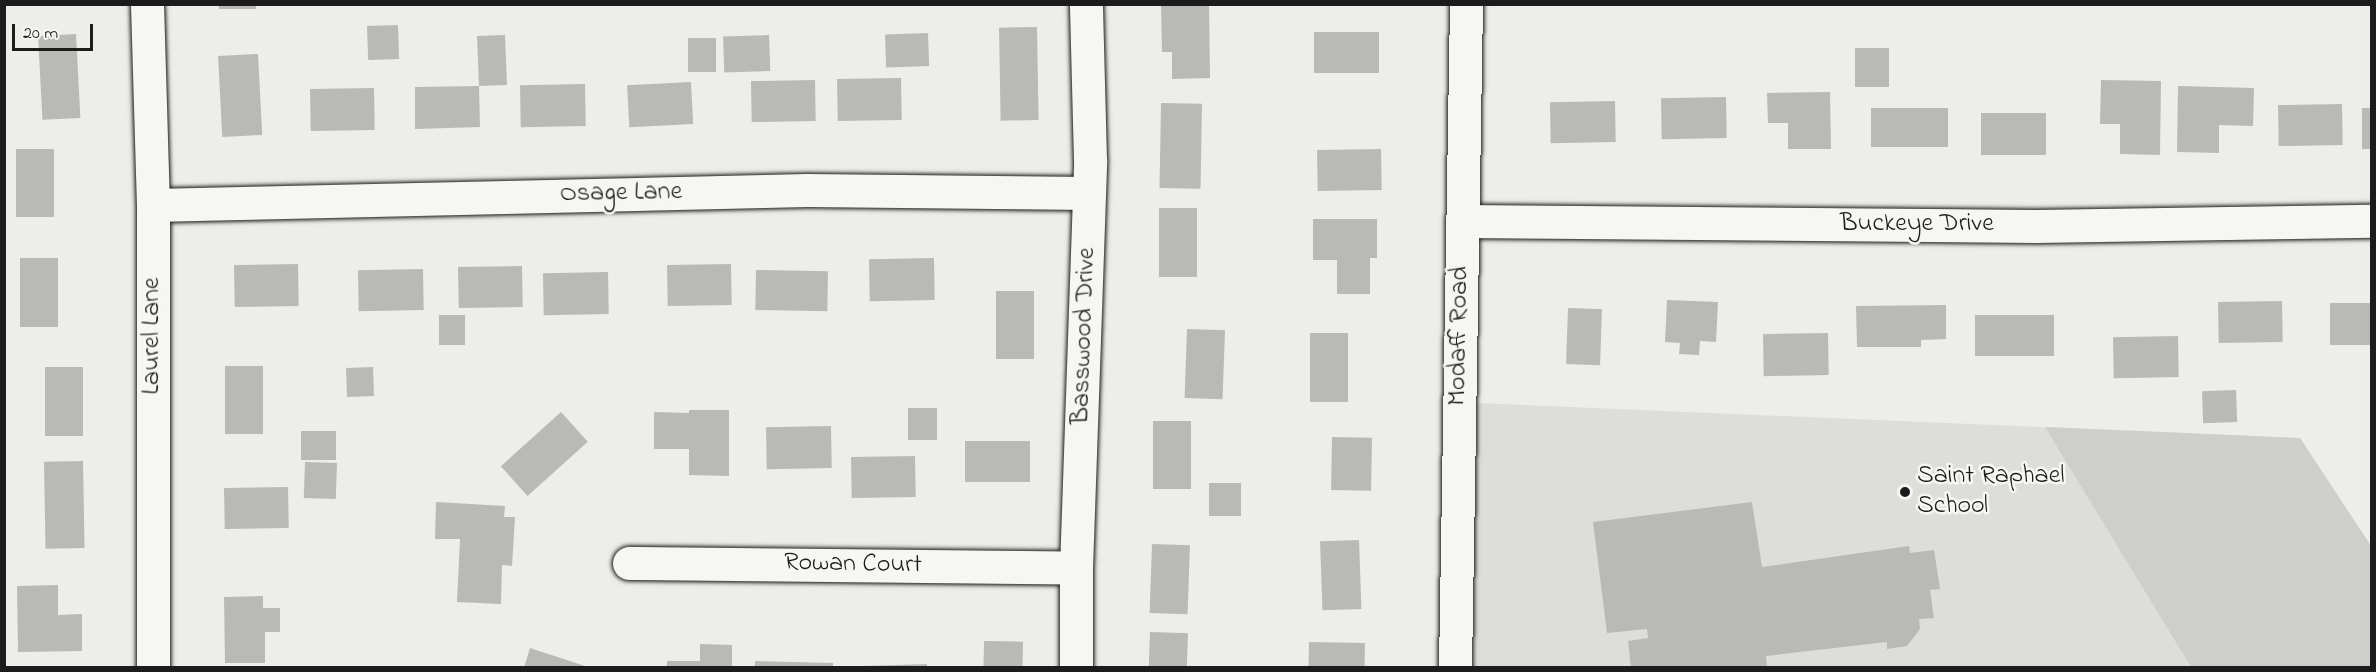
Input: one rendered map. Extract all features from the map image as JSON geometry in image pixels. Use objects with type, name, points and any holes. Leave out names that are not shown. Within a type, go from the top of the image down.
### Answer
[{"type":"street","name":"Laurel Lane","points":[[147,4],[153,205],[153,668]]},
{"type":"street","name":"Basswood Drive","points":[[1076,668],[1076,568],[1089,193],[1086,4]]},
{"type":"street","name":"Modaff Road","points":[[1455,668],[1466,4]]},
{"type":"street","name":"Osage Lane","points":[[153,205],[807,190],[1089,193]]},
{"type":"street","name":"Buckeye Drive","points":[[1462,220],[2024,226],[2372,221]]},
{"type":"street","name":"Rowan Court","points":[[629,563],[1076,568]]},
{"type":"shaded area","name":"Saint Raphael School","points":[[1476,403],[2300,438],[2371,546],[2371,667],[1473,668]]},
{"type":"shaded area","points":[[2045,427],[2300,438],[2371,546],[2371,667],[2191,667]]},
{"type":"building","points":[[219,4],[256,4],[256,9],[219,9]]},
{"type":"building","points":[[1209,4],[1210,78],[1172,79],[1172,52],[1162,52],[1161,5]]},
{"type":"building","points":[[398,25],[399,59],[368,60],[367,26]]},
{"type":"building","points":[[1037,27],[1039,120],[1001,121],[999,28]]},
{"type":"building","points":[[1314,32],[1379,32],[1379,73],[1314,73]]},
{"type":"building","points":[[928,33],[929,66],[886,67],[885,35]]},
{"type":"building","points":[[76,34],[80,118],[42,120],[38,36]]},
{"type":"building","points":[[505,35],[507,85],[479,86],[477,36]]},
{"type":"building","points":[[769,35],[770,71],[724,73],[723,37]]},
{"type":"building","points":[[688,38],[716,38],[716,72],[688,72]]},
{"type":"building","points":[[1855,48],[1889,48],[1889,87],[1855,87]]},
{"type":"building","points":[[258,54],[262,135],[222,137],[218,56]]},
{"type":"building","points":[[901,78],[902,120],[838,121],[837,79]]},
{"type":"building","points":[[815,80],[816,121],[752,122],[751,81]]},
{"type":"building","points":[[2101,80],[2161,81],[2160,155],[2120,154],[2120,124],[2100,124]]},
{"type":"building","points":[[691,82],[693,124],[629,127],[627,85]]},
{"type":"building","points":[[585,84],[586,126],[521,127],[520,85]]},
{"type":"building","points":[[479,86],[480,127],[415,129],[415,87]]},
{"type":"building","points":[[2178,86],[2254,88],[2253,126],[2219,125],[2219,153],[2177,152]]},
{"type":"building","points":[[374,88],[375,130],[311,131],[310,89]]},
{"type":"building","points":[[1830,92],[1831,149],[1788,149],[1788,123],[1768,123],[1767,93]]},
{"type":"building","points":[[1726,97],[1727,138],[1662,139],[1661,98]]},
{"type":"building","points":[[1615,101],[1616,142],[1551,143],[1550,102]]},
{"type":"building","points":[[1161,103],[1202,104],[1201,189],[1160,188]]},
{"type":"building","points":[[2342,104],[2343,145],[2279,146],[2278,105]]},
{"type":"building","points":[[1871,108],[1948,108],[1948,147],[1871,147]]},
{"type":"building","points":[[2362,108],[2372,108],[2372,149],[2362,149]]},
{"type":"building","points":[[1981,113],[2046,113],[2046,155],[1981,155]]},
{"type":"building","points":[[16,149],[54,149],[54,217],[16,217]]},
{"type":"building","points":[[1381,149],[1382,190],[1318,191],[1317,150]]},
{"type":"building","points":[[1159,208],[1197,208],[1197,277],[1159,277]]},
{"type":"building","points":[[1313,219],[1377,219],[1377,258],[1370,258],[1370,294],[1337,294],[1337,260],[1313,260]]},
{"type":"building","points":[[20,258],[58,258],[58,327],[20,327]]},
{"type":"building","points":[[934,258],[935,300],[870,301],[869,259]]},
{"type":"building","points":[[298,264],[299,306],[235,307],[234,265]]},
{"type":"building","points":[[731,264],[732,305],[668,306],[667,265]]},
{"type":"building","points":[[522,266],[523,307],[459,308],[458,267]]},
{"type":"building","points":[[423,269],[424,310],[359,311],[358,270]]},
{"type":"building","points":[[756,270],[828,271],[827,311],[755,310]]},
{"type":"building","points":[[608,272],[609,314],[544,315],[543,273]]},
{"type":"building","points":[[996,291],[1034,291],[1034,359],[996,359]]},
{"type":"building","points":[[1667,300],[1718,302],[1716,342],[1700,341],[1699,355],[1679,354],[1680,343],[1665,342]]},
{"type":"building","points":[[2282,301],[2283,342],[2219,343],[2218,302]]},
{"type":"building","points":[[2330,303],[2372,303],[2372,345],[2330,345]]},
{"type":"building","points":[[1946,305],[1946,339],[1921,340],[1921,347],[1857,347],[1856,306]]},
{"type":"building","points":[[1568,308],[1602,309],[1600,365],[1566,364]]},
{"type":"building","points":[[439,315],[465,315],[465,345],[439,345]]},
{"type":"building","points":[[1975,315],[2054,315],[2054,356],[1975,356]]},
{"type":"building","points":[[1187,329],[1225,330],[1223,399],[1185,398]]},
{"type":"building","points":[[1310,333],[1348,333],[1348,402],[1310,402]]},
{"type":"building","points":[[1828,333],[1829,375],[1764,376],[1763,334]]},
{"type":"building","points":[[2178,336],[2179,377],[2114,378],[2113,337]]},
{"type":"building","points":[[225,366],[263,366],[263,434],[225,434]]},
{"type":"building","points":[[45,367],[83,367],[83,436],[45,436]]},
{"type":"building","points":[[373,367],[374,396],[347,397],[346,368]]},
{"type":"building","points":[[2236,390],[2237,422],[2203,423],[2202,391]]},
{"type":"building","points":[[908,408],[937,408],[937,440],[908,440]]},
{"type":"building","points":[[689,410],[729,410],[729,476],[689,475],[689,449],[654,449],[654,412],[689,413]]},
{"type":"building","points":[[561,412],[588,442],[528,496],[501,466]]},
{"type":"building","points":[[1153,421],[1191,421],[1191,489],[1153,489]]},
{"type":"building","points":[[831,426],[832,468],[767,469],[766,427]]},
{"type":"building","points":[[301,431],[336,431],[336,460],[301,460]]},
{"type":"building","points":[[1332,437],[1372,438],[1371,491],[1331,490]]},
{"type":"building","points":[[965,441],[1030,441],[1030,482],[965,482]]},
{"type":"building","points":[[915,456],[916,497],[852,498],[851,457]]},
{"type":"building","points":[[83,461],[85,548],[46,549],[44,462]]},
{"type":"building","points":[[305,462],[337,463],[336,499],[304,498]]},
{"type":"building","points":[[1209,483],[1241,483],[1241,516],[1209,516]]},
{"type":"building","points":[[288,487],[289,528],[225,529],[224,488]]},
{"type":"building","points":[[436,502],[505,506],[504,517],[515,517],[512,566],[502,565],[501,604],[457,602],[460,539],[435,539]]},
{"type":"building","points":[[1752,502],[1762,567],[1909,546],[1910,553],[1934,550],[1940,589],[1930,590],[1934,618],[1919,619],[1920,629],[1907,646],[1887,649],[1887,642],[1766,656],[1767,666],[1756,668],[1631,668],[1628,641],[1648,638],[1647,629],[1607,633],[1593,522]]},
{"type":"building","points":[[1359,540],[1361,609],[1322,610],[1320,541]]},
{"type":"building","points":[[1152,544],[1190,545],[1188,614],[1150,613]]},
{"type":"building","points":[[58,585],[58,615],[82,614],[82,651],[18,652],[17,586]]},
{"type":"building","points":[[263,596],[263,608],[280,608],[280,632],[265,632],[265,663],[225,663],[224,597]]},
{"type":"building","points":[[1150,632],[1188,633],[1187,668],[1149,668]]},
{"type":"building","points":[[984,641],[1023,642],[1023,668],[984,668]]},
{"type":"building","points":[[1309,642],[1365,643],[1365,668],[1309,668]]},
{"type":"building","points":[[700,644],[732,645],[732,668],[667,668],[667,661],[700,661]]},
{"type":"building","points":[[530,648],[588,667],[588,668],[524,668]]},
{"type":"building","points":[[755,661],[833,663],[833,668],[755,668]]},
{"type":"building","points":[[927,664],[927,668],[863,668],[863,666]]},
{"type":"place","name":"Saint Raphael School","points":[[1905,492]]}]
